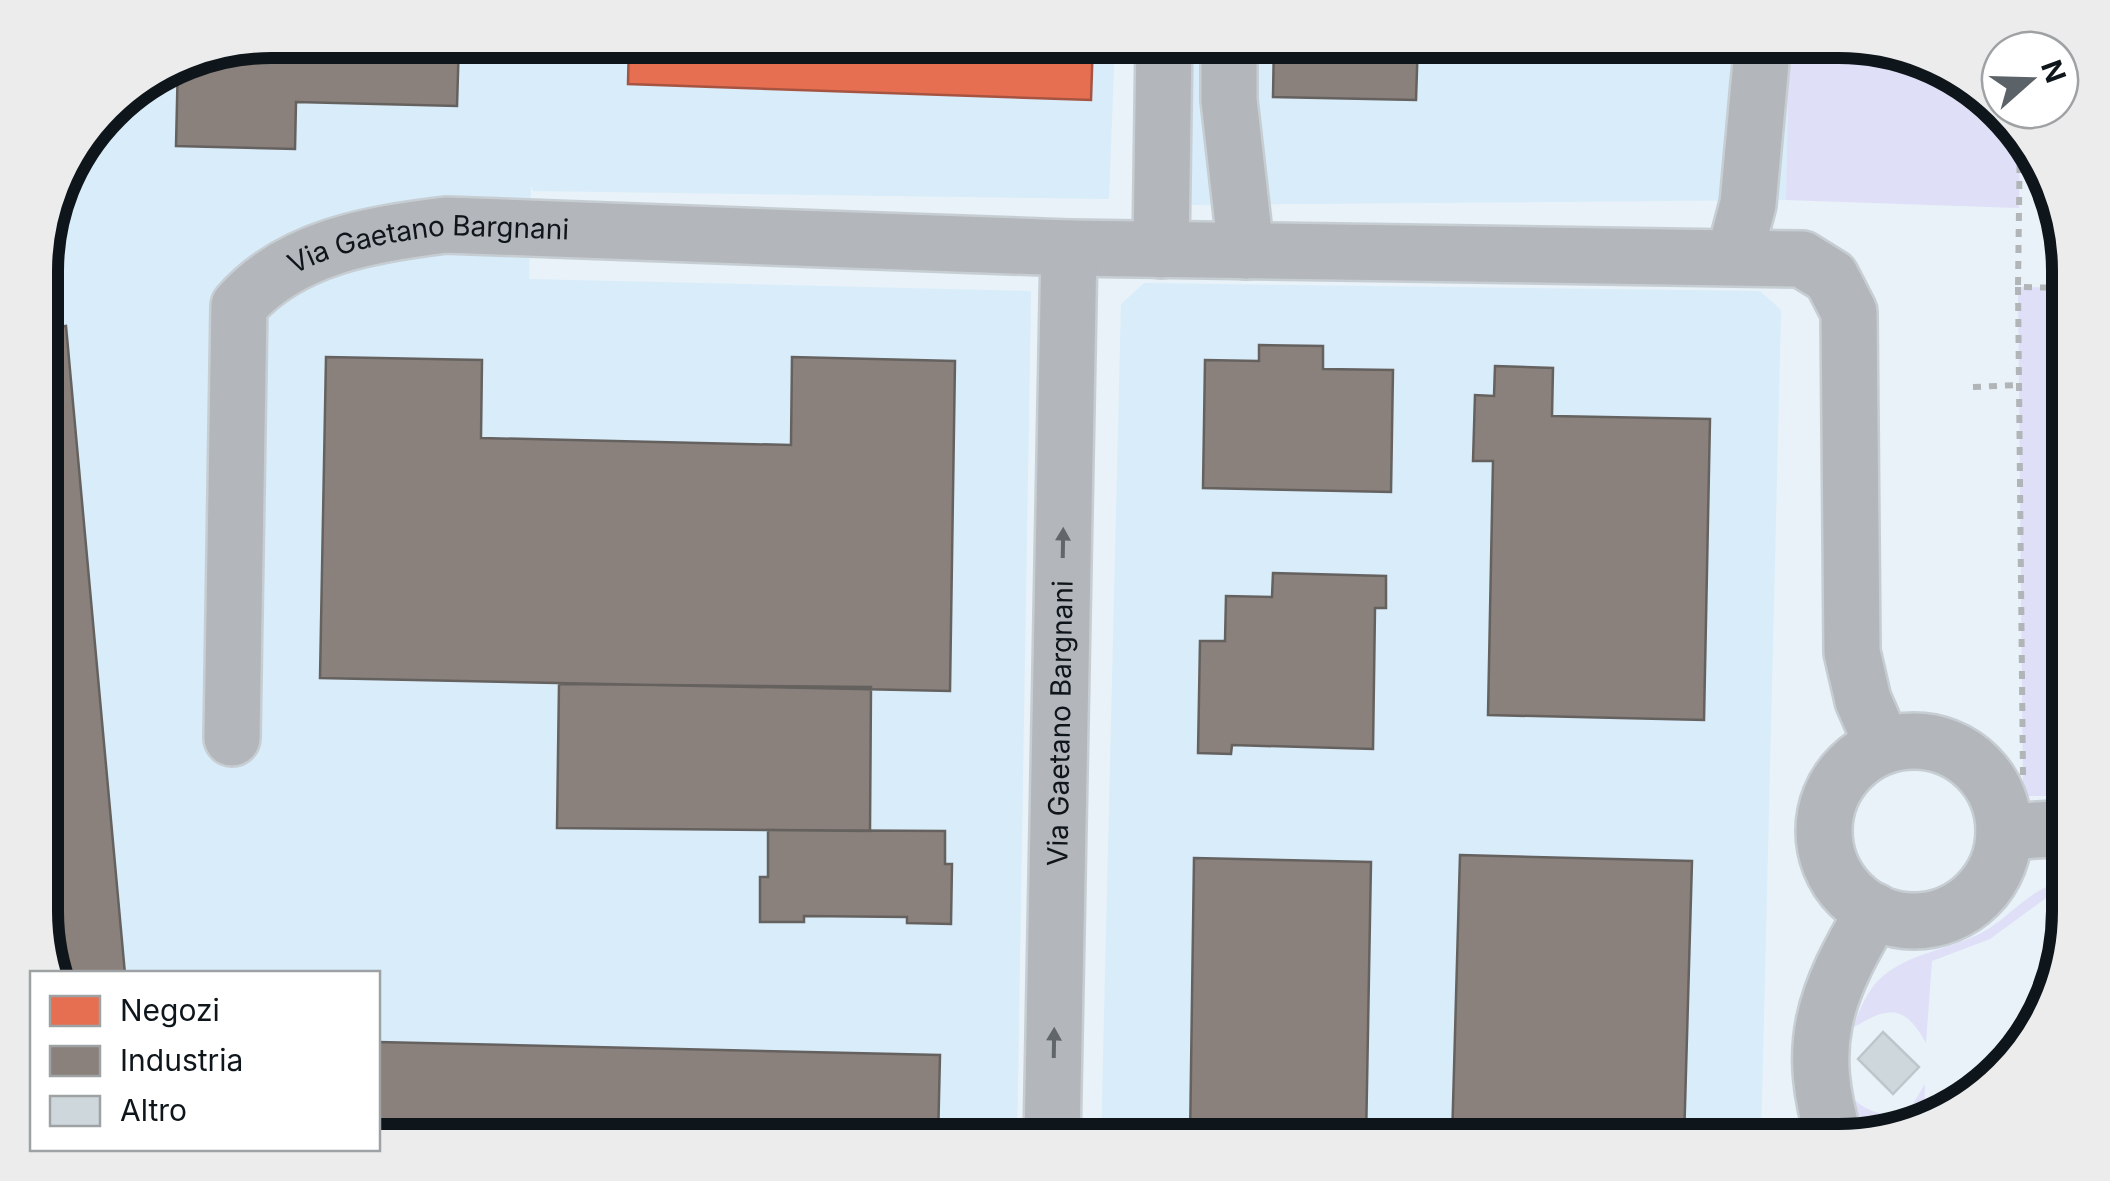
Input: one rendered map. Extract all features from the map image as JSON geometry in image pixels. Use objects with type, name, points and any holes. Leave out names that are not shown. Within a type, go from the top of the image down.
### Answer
[{"type":"street","points":[[1162,250],[1164,58]]},
{"type":"street","points":[[1229,58],[1229,100],[1246,251]]},
{"type":"street","points":[[1734,258],[1748,204],[1761,58]]},
{"type":"street","name":"Via Gaetano Bargnani","points":[[232,738],[239,306],[260,282],[324,251],[374,234],[446,224],[1069,248],[1802,259],[1832,277],[1849,312],[1852,652],[1863,700],[1883,746]]},
{"type":"street","name":"Via Gaetano Bargnani","points":[[1052,1124],[1069,248]]},
{"type":"street","points":[[2014,814],[2000,862],[1984,888],[1962,908],[1933,920],[1903,920],[1874,912],[1849,894],[1832,868],[1825,838],[1827,808],[1838,782],[1858,760],[1883,746],[1912,740],[1940,744],[1966,757],[1988,777],[2000,803],[2014,814],[2052,824]]},
{"type":"street","points":[[1832,1123],[1819,1062],[1821,1021],[1831,988],[1874,912]]},
{"type":"path","points":[[2014,814],[2020,157]]},
{"type":"path","points":[[2018,287],[2052,288]]},
{"type":"path","points":[[1973,387],[2020,385]]},
{"type":"shaded area","points":[[1114,58],[1109,199],[533,191],[531,186],[529,279],[1031,291],[1017,1124],[380,1124],[380,971],[67,971],[59,938],[58,910],[59,243],[69,202],[93,152],[130,110],[152,93],[202,69],[243,59]]},
{"type":"shaded area","points":[[1192,58],[1789,58],[1786,200],[1189,205]]},
{"type":"shaded area","points":[[1789,58],[1867,59],[1921,74],[1946,86],[1980,111],[1980,130],[2000,130],[2017,152],[2019,208],[1786,200]]},
{"type":"shaded area","points":[[1144,283],[1760,291],[1781,310],[1761,1123],[1101,1123],[1121,304]]},
{"type":"shaded area","points":[[2018,287],[2052,288],[2052,796],[2023,796]]},
{"type":"shaded area","points":[[2052,885],[2052,894],[1990,939],[1932,961],[1926,1043],[1910,1021],[1894,1012],[1875,1016],[1851,1029],[1864,1001],[1883,976],[1919,956],[1983,932]]},
{"type":"shaded area","points":[[1925,1084],[1924,1106],[1908,1112]]},
{"type":"shaded area","points":[[1850,1097],[1877,1113],[1908,1112],[1881,1119],[1860,1122]]},
{"type":"building: Negozi","points":[[629,58],[1092,58],[1091,100],[628,84]]},
{"type":"building: Industria","points":[[458,58],[457,106],[296,102],[295,149],[176,146],[178,79],[202,69],[243,59]]},
{"type":"building: Industria","points":[[1274,58],[1417,58],[1416,100],[1273,97]]},
{"type":"building: Industria","points":[[66,326],[125,971],[67,971],[59,938],[58,327]]},
{"type":"building: Industria","points":[[1259,345],[1323,346],[1323,369],[1393,370],[1391,492],[1203,488],[1205,360],[1259,361]]},
{"type":"building: Industria","points":[[326,357],[482,360],[481,438],[791,445],[792,357],[955,361],[950,691],[320,678]]},
{"type":"building: Industria","points":[[1495,366],[1553,368],[1552,416],[1710,419],[1704,720],[1488,715],[1493,461],[1473,461],[1475,395],[1494,396]]},
{"type":"building: Industria","points":[[1273,573],[1386,576],[1386,608],[1375,608],[1373,749],[1232,745],[1231,754],[1198,753],[1200,641],[1225,641],[1226,596],[1272,597]]},
{"type":"building: Industria","points":[[559,684],[871,687],[870,831],[557,828]]},
{"type":"building: Industria","points":[[768,830],[945,831],[945,864],[952,864],[951,924],[907,923],[907,917],[804,916],[804,922],[760,922],[760,877],[768,877]]},
{"type":"building: Industria","points":[[1460,855],[1692,861],[1685,1123],[1452,1123]]},
{"type":"building: Industria","points":[[1194,858],[1371,862],[1366,1123],[1190,1123]]},
{"type":"building: Industria","points":[[380,1042],[940,1055],[938,1124],[380,1124]]},
{"type":"building: Altro","points":[[1883,1032],[1919,1067],[1893,1094],[1858,1059]]}]
